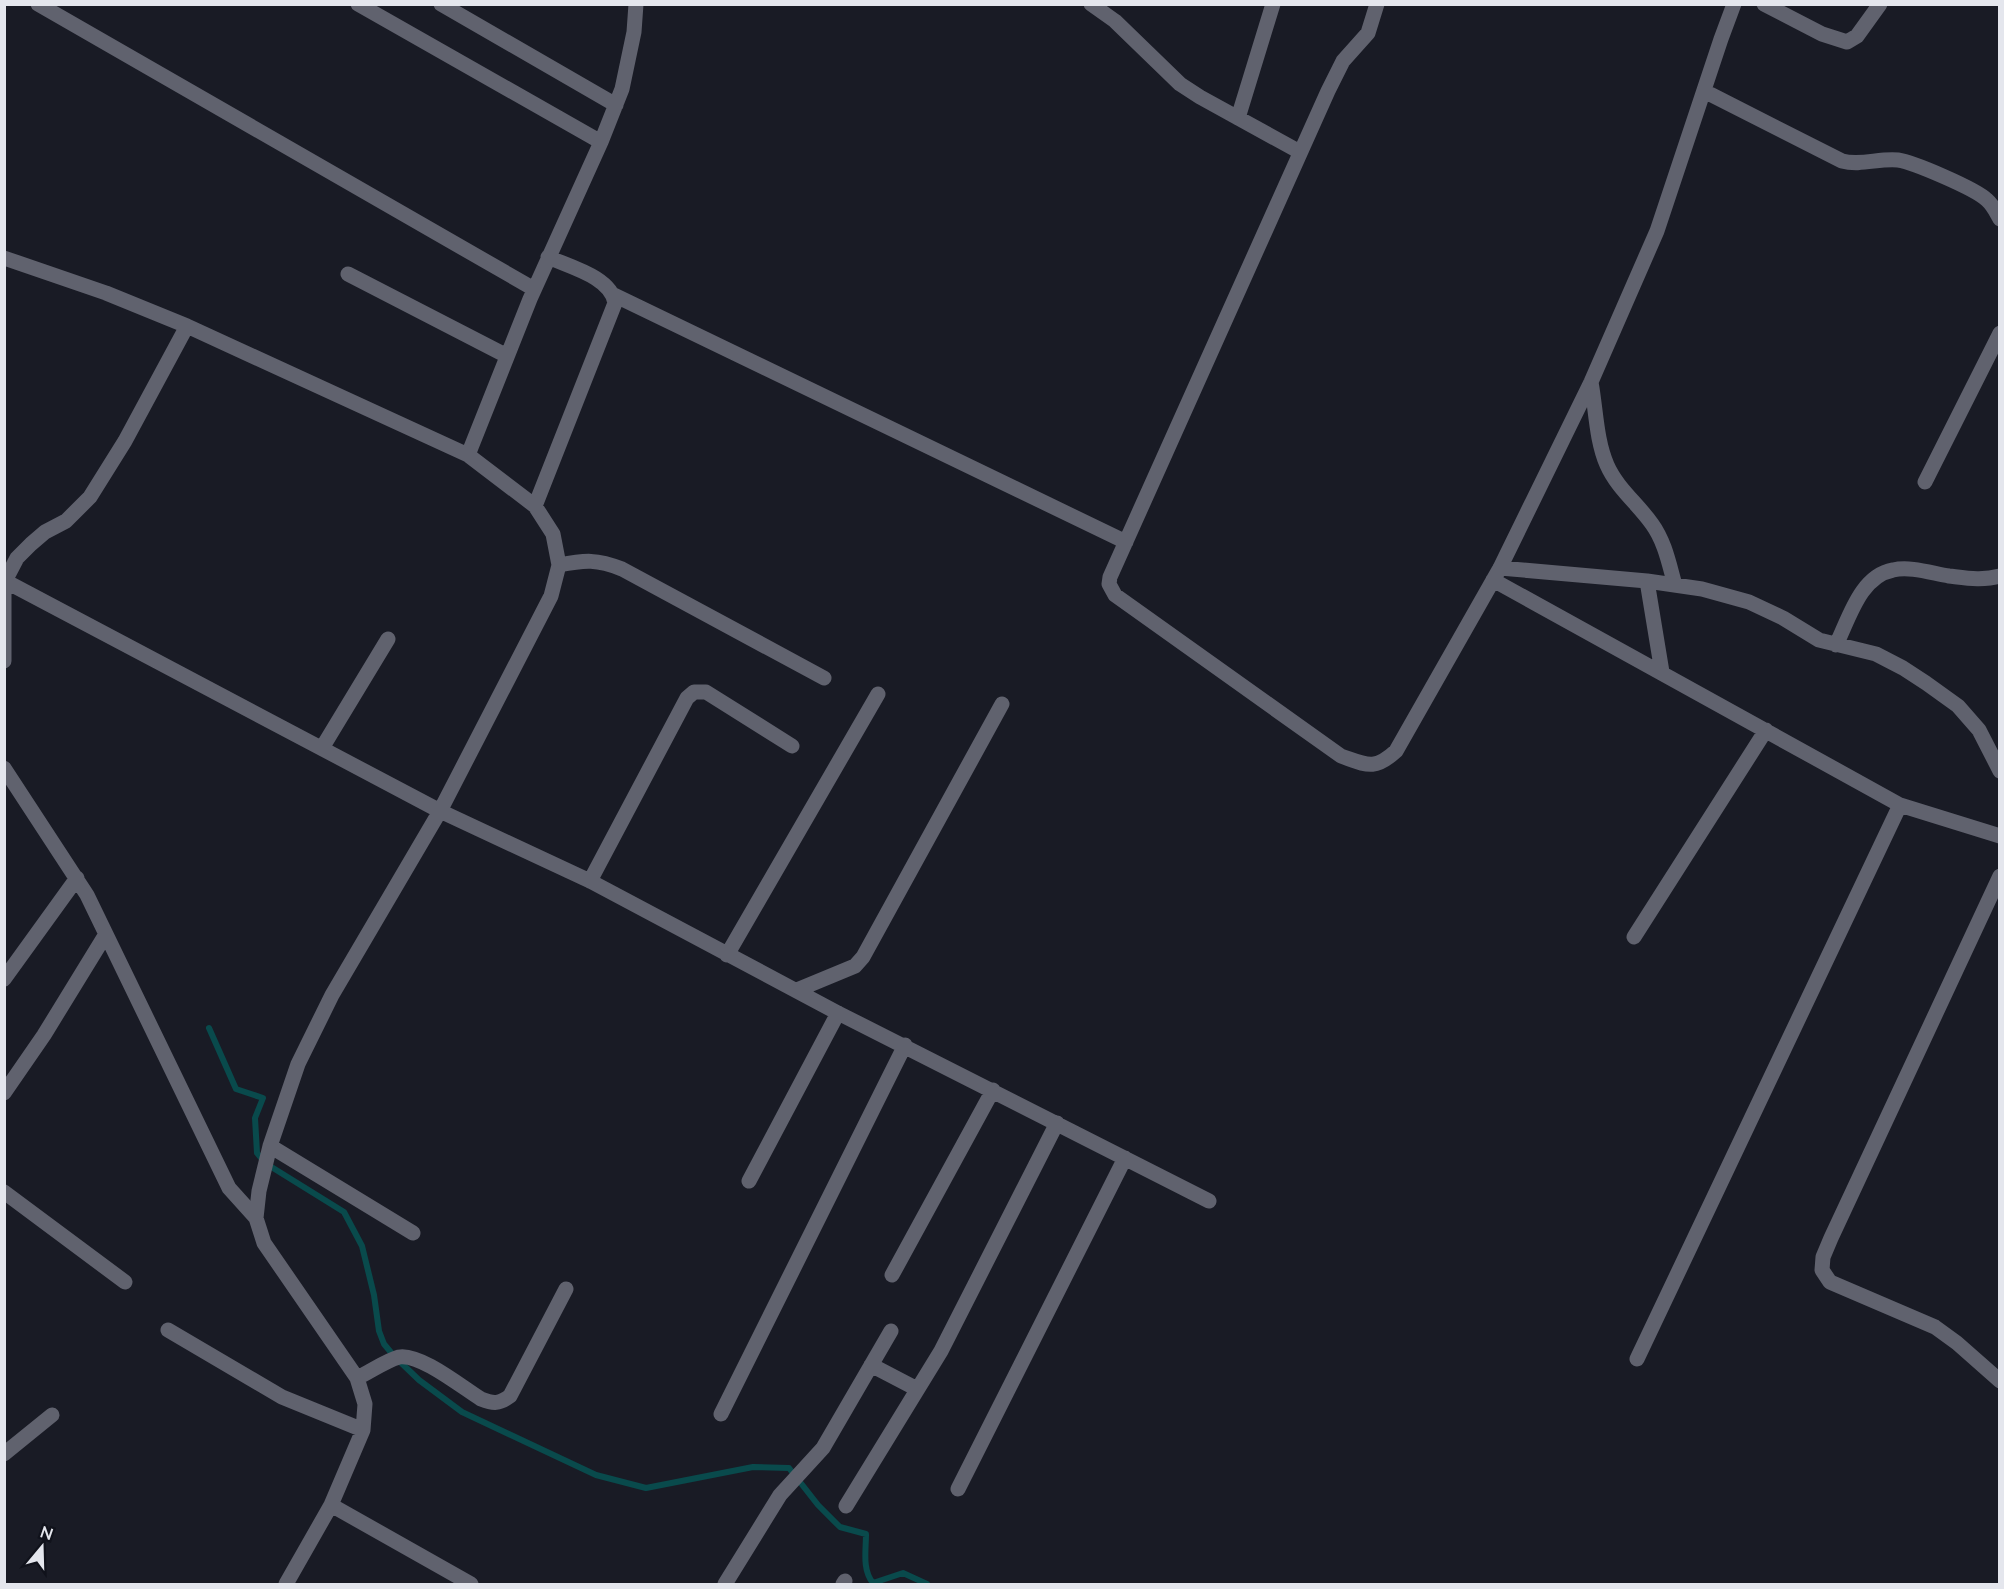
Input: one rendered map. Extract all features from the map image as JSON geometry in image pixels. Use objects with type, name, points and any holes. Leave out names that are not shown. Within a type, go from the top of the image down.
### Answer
[{"type":"street","points":[[38,4],[534,289]]},
{"type":"street","points":[[358,4],[601,142]]},
{"type":"street","points":[[441,4],[616,105]]},
{"type":"street","points":[[468,455],[534,289],[601,142],[622,89],[634,32],[636,4]]},
{"type":"street","points":[[1091,4],[1115,21],[1180,84],[1200,98],[1300,152]]},
{"type":"street","points":[[1238,118],[1273,4]]},
{"type":"street","points":[[1377,4],[1368,33],[1339,67],[1109,584],[1115,595],[1341,756],[1366,765],[1383,762],[1396,751],[1496,574],[1592,382],[1657,231],[1734,4]]},
{"type":"street","points":[[1764,4],[1822,34],[1847,42],[1857,36],[1880,4]]},
{"type":"street","points":[[1704,91],[1842,161],[1856,163],[1899,160],[1920,166],[1983,196],[1993,206],[2000,219]]},
{"type":"street","points":[[535,506],[615,303],[614,295],[601,280],[548,257]]},
{"type":"street","points":[[4,258],[106,293],[187,326],[468,455],[535,506],[553,534],[559,565],[551,596],[440,811],[323,1011],[298,1064],[269,1152],[259,1191],[256,1218],[264,1243],[357,1378],[365,1404],[363,1430],[331,1505],[286,1584]]},
{"type":"street","points":[[348,274],[507,356]]},
{"type":"street","points":[[614,295],[1126,542]]},
{"type":"street","points":[[4,661],[5,580],[17,558],[45,532],[66,521],[90,497],[125,441],[187,326]]},
{"type":"street","points":[[1925,482],[2000,333]]},
{"type":"street","points":[[1592,382],[1601,445],[1607,465],[1617,483],[1654,526],[1661,539],[1675,585]]},
{"type":"street","points":[[559,565],[579,561],[602,561],[622,569],[824,678]]},
{"type":"street","points":[[1836,645],[1860,595],[1870,581],[1881,574],[1894,569],[1981,579],[2000,576]]},
{"type":"street","points":[[1496,574],[1647,581],[1702,589],[1749,602],[1783,618],[1811,636],[1887,659],[1926,682],[1958,706],[1979,730],[2000,771]]},
{"type":"street","points":[[1496,574],[1662,672],[1900,805],[2000,836]]},
{"type":"street","points":[[5,580],[440,811],[590,881],[838,1013],[1209,1201]]},
{"type":"street","points":[[1647,581],[1662,672]]},
{"type":"street","points":[[322,748],[388,639]]},
{"type":"street","points":[[590,881],[687,698],[694,692],[706,692],[792,746]]},
{"type":"street","points":[[727,955],[878,693]]},
{"type":"street","points":[[797,990],[855,966],[863,957],[1002,704]]},
{"type":"street","points":[[1634,937],[1766,730]]},
{"type":"street","points":[[4,768],[77,878],[229,1188],[256,1218]]},
{"type":"street","points":[[1637,1359],[1900,805]]},
{"type":"street","points":[[2000,876],[1831,1238],[1823,1257],[1822,1270],[1830,1282],[1935,1327],[1957,1342],[2000,1380]]},
{"type":"street","points":[[4,979],[77,878]]},
{"type":"street","points":[[4,1092],[44,1035],[106,934]]},
{"type":"street","points":[[749,1181],[838,1013]]},
{"type":"street","points":[[721,1414],[905,1045]]},
{"type":"street","points":[[892,1275],[993,1090]]},
{"type":"street","points":[[846,1506],[946,1341],[1057,1123]]},
{"type":"street","points":[[269,1152],[413,1233]]},
{"type":"street","points":[[958,1489],[1125,1158]]},
{"type":"street","points":[[4,1192],[125,1282]]},
{"type":"street","points":[[357,1378],[398,1358],[409,1357],[421,1361],[481,1399],[492,1404],[502,1402],[510,1396],[566,1289]]},
{"type":"street","points":[[168,1330],[282,1397],[363,1430]]},
{"type":"street","points":[[725,1584],[787,1486],[823,1448],[891,1331]]},
{"type":"street","points":[[871,1365],[918,1389]]},
{"type":"street","points":[[4,1454],[52,1415]]},
{"type":"street","points":[[331,1505],[471,1584]]},
{"type":"waterway","points":[[209,1028],[236,1089],[263,1098],[255,1118],[257,1153],[265,1163],[344,1212],[362,1246],[374,1295],[379,1331],[384,1344],[419,1380],[462,1412],[596,1475],[646,1488],[753,1467],[789,1468],[818,1505],[840,1527],[866,1534],[866,1566],[873,1583],[903,1573],[927,1584]]}]
